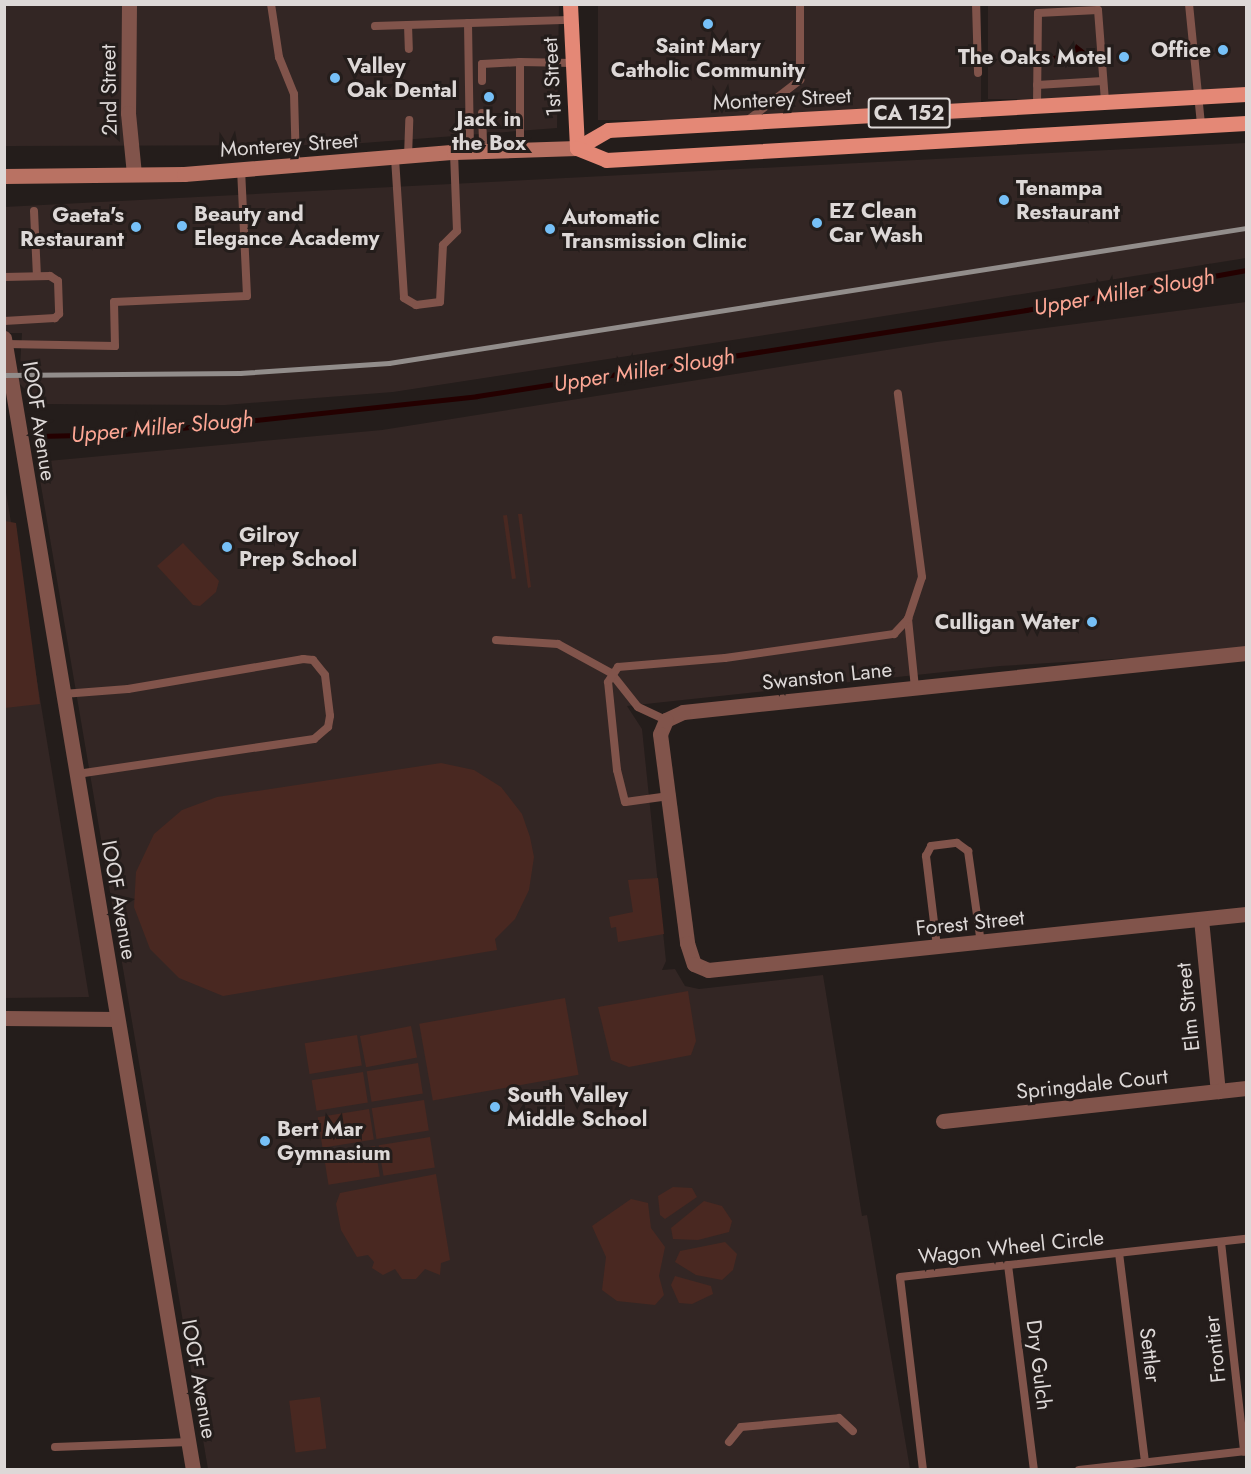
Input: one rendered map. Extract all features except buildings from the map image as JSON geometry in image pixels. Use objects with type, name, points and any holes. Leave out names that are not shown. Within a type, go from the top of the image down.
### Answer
[{"type":"main road","name":"1st Street","points":[[570,12],[577,148]]},
{"type":"main road","name":"Monterey Street","points":[[577,148],[608,130],[1246,94]]},
{"type":"main road","name":"Monterey Street","points":[[4,176],[134,174],[241,169],[520,148],[577,148],[606,160],[1246,123]]},
{"type":"street","name":"2nd Street","points":[[129,4],[128,113],[134,174]]},
{"type":"street","name":"IOOF Avenue","points":[[5,341],[193,1470]]},
{"type":"street","name":"Swanston Lane","points":[[666,720],[683,712],[1246,653]]},
{"type":"street","points":[[666,720],[660,734],[669,796]]},
{"type":"street","name":"Forest Street","points":[[669,796],[687,943],[699,967],[720,972],[1246,914]]},
{"type":"street","name":"Elm Street","points":[[1201,919],[1218,1091]]},
{"type":"street","points":[[4,1018],[117,1019]]},
{"type":"street","name":"Springdale Court","points":[[943,1121],[1246,1088]]},
{"type":"lane","points":[[272,4],[279,57],[294,94],[296,165]]},
{"type":"lane","points":[[745,122],[800,80],[800,4]]},
{"type":"lane","points":[[976,4],[978,73]]},
{"type":"lane","points":[[1189,4],[1200,125]]},
{"type":"lane","points":[[1037,106],[1038,13],[1069,8],[1098,10],[1105,102]]},
{"type":"lane","points":[[375,26],[468,23],[570,12]]},
{"type":"lane","points":[[468,23],[476,151]]},
{"type":"lane","points":[[408,25],[410,49]]},
{"type":"lane","points":[[520,62],[520,148]]},
{"type":"lane","points":[[482,81],[482,64],[572,63]]},
{"type":"lane","points":[[1037,85],[1103,81]]},
{"type":"lane","points":[[476,151],[482,113]]},
{"type":"lane","points":[[409,120],[402,157],[404,298],[416,305],[440,302],[443,245],[457,231],[454,152]]},
{"type":"lane","points":[[5,341],[115,346],[114,302],[247,296],[241,169]]},
{"type":"lane","points":[[34,211],[37,276]]},
{"type":"lane","points":[[4,277],[37,276],[58,281],[58,314],[55,318],[4,321]]},
{"type":"lane","points":[[898,394],[922,577],[908,619],[915,688]]},
{"type":"lane","points":[[611,673],[618,668],[726,658],[894,634],[908,619]]},
{"type":"lane","points":[[496,640],[558,644],[611,673],[638,707],[666,720]]},
{"type":"lane","points":[[63,694],[128,689],[303,659],[312,660],[324,675],[330,716],[328,727],[314,739],[76,774]]},
{"type":"lane","points":[[611,673],[611,716],[625,802],[669,796]]},
{"type":"lane","points":[[938,948],[926,856],[931,846],[957,843],[968,851],[981,943]]},
{"type":"lane","name":"Wagon Wheel Circle","points":[[923,1470],[900,1277],[1246,1239]]},
{"type":"lane","name":"Frontier","points":[[1221,1242],[1245,1451]]},
{"type":"lane","name":"Settler","points":[[1119,1253],[1145,1462]]},
{"type":"lane","name":"Dry Gulch","points":[[1008,1265],[1034,1470]]},
{"type":"lane","points":[[729,1442],[741,1427],[839,1418],[853,1431]]},
{"type":"lane","points":[[55,1447],[189,1442]]},
{"type":"lane","points":[[1079,1470],[1245,1451]]},
{"type":"shaded area","points":[[4,5],[559,5],[557,128],[337,145],[5,146]]},
{"type":"shaded area","points":[[598,5],[981,5],[981,120],[598,120]]},
{"type":"shaded area","points":[[988,5],[1246,5],[1246,99],[988,99]]},
{"type":"shaded area","points":[[1076,44],[1085,51],[1081,61],[1069,66],[1056,61],[1053,56],[1073,52]]},
{"type":"shaded area","points":[[1246,143],[1246,258],[393,392],[225,405],[39,404],[19,383],[22,333],[5,333],[4,207]]},
{"type":"shaded area","points":[[1246,302],[1246,651],[1000,666],[627,706],[642,729],[666,961],[662,970],[675,969],[685,986],[699,989],[823,975],[862,1216],[867,1215],[910,1469],[208,1469],[37,462],[382,430],[937,342]]},
{"type":"shaded area","points":[[5,486],[89,997],[5,998]]},
{"type":"shaded area","points":[[518,514],[522,514],[531,587],[528,588]]},
{"type":"shaded area","points":[[507,515],[516,578],[512,579],[503,516]]},
{"type":"shaded area","points":[[5,521],[16,523],[40,704],[5,708]]},
{"type":"shaded area","points":[[183,543],[219,581],[216,592],[200,606],[193,605],[157,566]]},
{"type":"shaded area","points":[[441,763],[474,770],[501,787],[522,814],[530,837],[534,857],[529,890],[515,919],[495,939],[497,950],[223,996],[179,978],[150,949],[134,907],[136,872],[154,834],[182,810],[217,797]]},
{"type":"shaded area","points":[[658,878],[664,934],[618,942],[616,927],[611,928],[609,917],[633,912],[628,880]]},
{"type":"shaded area","points":[[688,991],[696,1041],[691,1055],[629,1067],[611,1060],[598,1007]]},
{"type":"shaded area","points":[[565,998],[579,1075],[433,1101],[419,1024]]},
{"type":"shaded area","points":[[411,1026],[417,1057],[366,1067],[360,1036]]},
{"type":"shaded area","points":[[357,1035],[362,1066],[310,1074],[305,1043]]},
{"type":"shaded area","points":[[418,1063],[423,1094],[371,1102],[367,1071]]},
{"type":"shaded area","points":[[363,1072],[368,1103],[316,1111],[312,1080]]},
{"type":"shaded area","points":[[424,1100],[429,1131],[377,1139],[372,1108]]},
{"type":"shaded area","points":[[369,1109],[374,1140],[322,1148],[318,1117]]},
{"type":"shaded area","points":[[430,1137],[435,1168],[383,1176],[379,1145]]},
{"type":"shaded area","points":[[375,1146],[380,1177],[328,1185],[324,1154]]},
{"type":"shaded area","points":[[436,1174],[450,1260],[441,1263],[440,1275],[425,1269],[416,1279],[402,1279],[395,1269],[383,1275],[372,1268],[374,1262],[368,1255],[357,1257],[341,1230],[336,1204],[340,1193]]},
{"type":"shaded area","points":[[673,1187],[692,1188],[697,1197],[665,1219],[660,1215],[658,1196]]},
{"type":"shaded area","points":[[631,1199],[648,1203],[651,1228],[665,1247],[659,1276],[664,1295],[655,1305],[617,1301],[602,1290],[606,1257],[592,1226]]},
{"type":"shaded area","points":[[704,1201],[722,1206],[732,1221],[729,1232],[698,1240],[673,1239],[671,1228]]},
{"type":"shaded area","points":[[725,1242],[737,1254],[733,1270],[722,1280],[696,1275],[675,1262],[680,1251]]},
{"type":"shaded area","points":[[675,1276],[711,1286],[713,1294],[692,1304],[679,1303],[671,1285]]},
{"type":"shaded area","points":[[320,1397],[326,1449],[296,1452],[289,1401]]},
{"type":"waterway","name":"Upper Miller Slough","points":[[38,436],[124,434],[477,396],[1026,310],[1246,270]]},
{"type":"railway","points":[[4,375],[240,373],[389,363],[1246,228]]},
{"type":"place","name":"Saint Mary Catholic Community","points":[[708,24]]},
{"type":"place","name":"Office","points":[[1223,50]]},
{"type":"place","name":"The Oaks Motel","points":[[1124,57]]},
{"type":"place","name":"Valley Oak Dental","points":[[335,78]]},
{"type":"place","name":"Jack in the Box","points":[[489,97]]},
{"type":"place","name":"Tenampa Restaurant","points":[[1004,200]]},
{"type":"place","name":"EZ Clean Car Wash","points":[[817,223]]},
{"type":"place","name":"Beauty and Elegance Academy","points":[[182,226]]},
{"type":"place","name":"Gaeta's Restaurant","points":[[136,227]]},
{"type":"place","name":"Automatic Transmission Clinic","points":[[550,229]]},
{"type":"place","name":"Gilroy Prep School","points":[[227,547]]},
{"type":"place","name":"Culligan Water","points":[[1092,622]]},
{"type":"place","name":"South Valley Middle School","points":[[495,1107]]},
{"type":"place","name":"Bert Mar Gymnasium","points":[[265,1141]]}]
